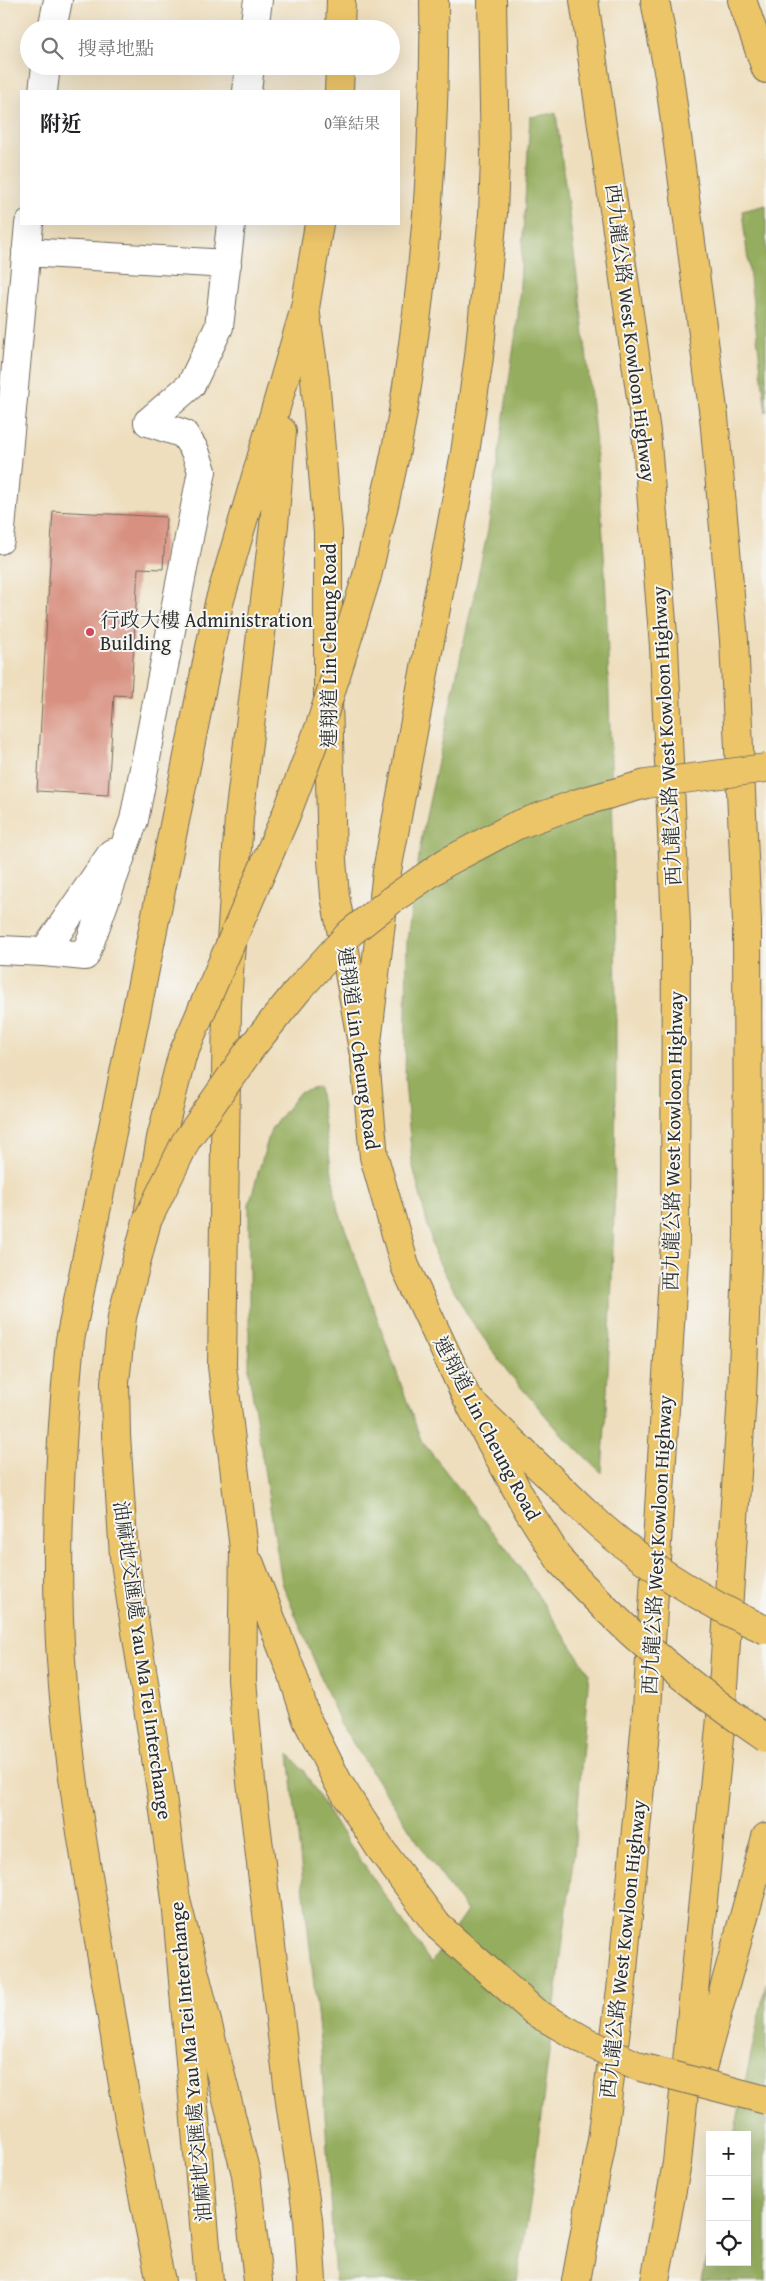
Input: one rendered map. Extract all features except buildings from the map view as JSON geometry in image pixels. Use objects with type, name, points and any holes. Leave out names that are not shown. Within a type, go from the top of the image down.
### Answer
[{"type":"main road","points":[[340,0],[340,20]]},
{"type":"main road","points":[[147,1221],[162,1138],[182,1056],[286,815],[321,723],[367,576],[389,483],[405,400],[417,317],[426,224],[433,128],[434,0]]},
{"type":"main road","points":[[365,1060],[387,871],[465,452],[479,357],[491,242],[495,158],[492,0]]},
{"type":"main road","name":"西九龍公路 West Kowloon Highway","points":[[576,2281],[604,2122],[622,1981],[647,1710],[674,1240],[676,926],[664,646],[646,432],[584,0]]},
{"type":"main road","points":[[655,0],[669,76],[714,426],[734,640],[747,922],[748,1237],[742,1396],[721,1718],[677,2163]]},
{"type":"main road","points":[[742,0],[766,69]]},
{"type":"main road","points":[[339,90],[340,75]]},
{"type":"main road","name":"連翔道 Lin Cheung Road","points":[[319,225],[306,308],[315,379],[328,532],[328,697],[335,896],[365,1060],[374,1157],[405,1266],[467,1398],[528,1510],[561,1562],[592,1596],[649,1650],[692,1686],[766,1738]]},
{"type":"main road","points":[[161,2281],[141,2191],[75,1805],[61,1659],[58,1539],[61,1436],[70,1340],[219,603],[306,308]]},
{"type":"main road","points":[[287,375],[273,535],[239,818],[227,1005],[222,1366],[244,1549],[242,1680],[250,1773],[291,2109],[308,2219],[312,2281]]},
{"type":"main road","name":"油麻地交匯處 Yau Ma Tei Interchange","points":[[209,2281],[176,1900],[124,1556],[116,1435],[115,1382],[122,1317],[147,1221],[186,1141],[251,1048],[298,990],[350,933],[393,899],[445,863],[515,826],[578,802],[646,784],[766,768]]},
{"type":"main road","points":[[713,774],[766,780]]},
{"type":"main road","points":[[467,1398],[584,1511],[636,1554],[700,1595],[766,1630]]},
{"type":"main road","points":[[244,1549],[293,1676],[307,1720],[338,1782],[379,1847],[438,1926],[535,2012],[589,2043],[640,2067],[766,2100]]},
{"type":"main road","points":[[655,2281],[677,2163],[766,1837]]},
{"type":"main road","points":[[176,1900],[246,2174],[258,2281]]},
{"type":"street","points":[[54,20],[58,0]]},
{"type":"street","points":[[255,20],[258,0]]},
{"type":"street","points":[[43,90],[45,75]]},
{"type":"street","points":[[247,90],[249,75]]},
{"type":"street","points":[[0,540],[29,225]]},
{"type":"street","points":[[0,950],[85,956],[134,820],[202,471],[195,451],[184,434],[148,422],[191,385],[219,327],[231,225]]},
{"type":"street","points":[[26,252],[227,264]]},
{"type":"street","points":[[44,952],[134,820]]},
{"type":"green space","points":[[556,113],[593,419],[602,522],[607,628],[615,919],[616,1104],[612,1288],[602,1473],[564,1437],[507,1371],[468,1316],[435,1255],[412,1162],[405,1081],[407,940],[422,835],[488,530],[518,317],[530,117]]},
{"type":"green space","points":[[766,205],[766,412],[742,211]]},
{"type":"green space","points":[[319,1087],[337,1206],[421,1440],[510,1553],[589,1673],[574,1853],[530,2204],[517,2281],[335,2281],[321,2050],[289,1754],[303,1770],[334,1821],[431,1963],[467,1911],[427,1856],[341,1725],[282,1583],[249,1373],[249,1204],[271,1129],[299,1093]]},
{"type":"green space","points":[[766,1983],[766,2281],[701,2281],[706,2261],[706,2266],[751,2266],[751,2131],[735,2131]]},
{"type":"place","name":"行政大樓 Administration Building","points":[[90,632]]}]
